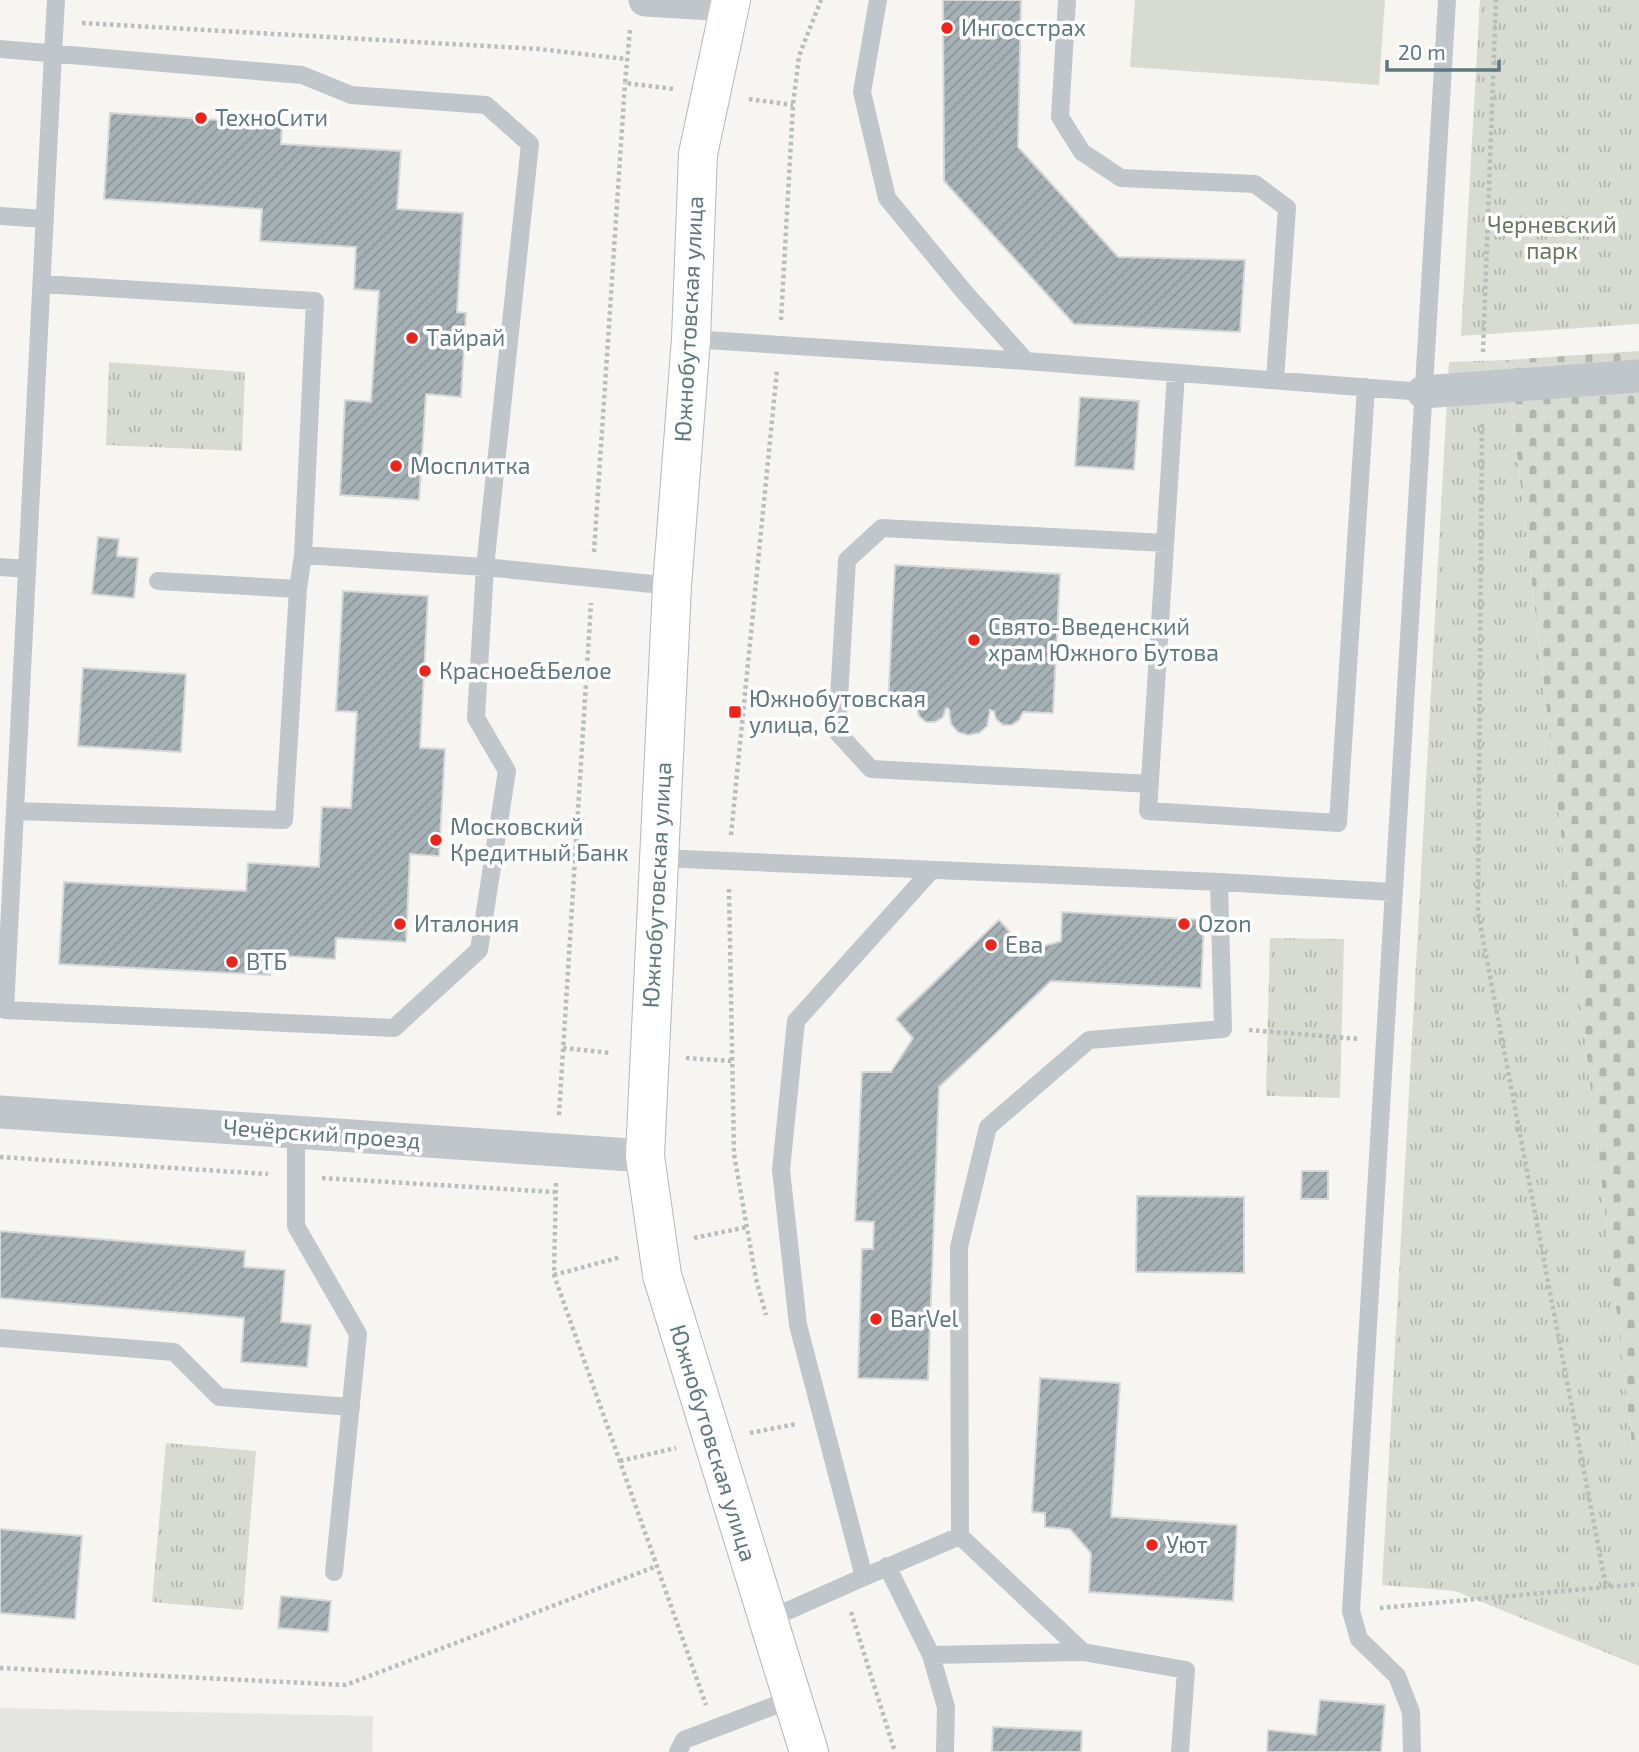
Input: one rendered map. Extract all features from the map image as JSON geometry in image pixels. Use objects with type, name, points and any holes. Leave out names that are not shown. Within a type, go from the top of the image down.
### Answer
[{"type":"street","points":[[645,0],[730,3]]},
{"type":"street","name":"Южнобутовская улица","points":[[730,3],[698,154],[691,340],[672,586],[645,1156],[662,1275],[809,1752]]},
{"type":"street","points":[[1423,392],[1639,376]]},
{"type":"street","name":"Чечёрский проезд","points":[[0,1112],[645,1156]]},
{"type":"lane","points":[[0,49],[53,53],[302,75],[351,95],[486,104],[530,144],[485,567],[476,718],[507,771],[479,950],[394,1028],[5,1010],[7,858],[16,811],[27,569],[42,284],[53,53],[56,0]]},
{"type":"lane","points":[[878,0],[862,92],[887,198],[966,294],[1026,360]]},
{"type":"lane","points":[[1067,0],[1060,117],[1082,152],[1121,178],[1255,184],[1287,208],[1275,380]]},
{"type":"lane","points":[[1412,1752],[1411,1712],[1397,1676],[1359,1639],[1351,1611],[1447,0]]},
{"type":"lane","points":[[0,216],[45,219]]},
{"type":"lane","points":[[16,811],[284,820],[298,589],[303,555],[315,301],[42,284]]},
{"type":"lane","points":[[691,340],[1026,360],[1423,392]]},
{"type":"lane","points":[[1176,373],[1148,811],[1338,823],[1366,387]]},
{"type":"lane","points":[[1150,784],[871,769],[837,732],[847,560],[882,528],[1165,543]]},
{"type":"lane","points":[[303,555],[485,567],[672,586]]},
{"type":"lane","points":[[0,567],[27,569]]},
{"type":"lane","points":[[158,581],[298,589]]},
{"type":"lane","points":[[658,858],[1393,892]]},
{"type":"lane","points":[[864,1577],[798,1325],[781,1170],[796,1021],[930,872]]},
{"type":"lane","points":[[1083,1652],[960,1536],[959,1247],[988,1127],[1089,1040],[1223,1029],[1219,882]]},
{"type":"lane","points":[[296,1132],[296,1226],[358,1334],[334,1572]]},
{"type":"lane","points":[[0,1338],[174,1352],[219,1397],[351,1407]]},
{"type":"lane","points":[[767,1620],[960,1536]]},
{"type":"lane","points":[[887,1566],[930,1655],[946,1707],[945,1752]]},
{"type":"lane","points":[[930,1655],[1083,1652],[1186,1670],[1180,1752]]},
{"type":"lane","points":[[678,1752],[684,1740],[792,1699]]},
{"type":"path","points":[[1496,0],[1482,388],[1478,913],[1606,1587]]},
{"type":"path","points":[[55,22],[539,50],[626,60]]},
{"type":"path","points":[[625,83],[557,1150],[554,1275],[714,1728]]},
{"type":"path","points":[[1223,1029],[1385,1040]]},
{"type":"path","points":[[0,1668],[346,1685],[657,1566]]},
{"type":"path","points":[[1351,1611],[1639,1584]]},
{"type":"shaded area","points":[[0,1708],[373,1716],[372,1752],[0,1752]]},
{"type":"green space","points":[[1135,0],[1385,0],[1379,85],[1130,67]]},
{"type":"green space","name":"Черневский парк","points":[[1480,0],[1639,0],[1639,324],[1461,336]]},
{"type":"green space","points":[[1639,351],[1639,1446],[1632,1446],[1506,360]]},
{"type":"green space","points":[[1506,360],[1632,1445],[1639,1446],[1639,1666],[1455,1591],[1382,1585],[1449,362]]},
{"type":"green space","points":[[109,362],[245,372],[242,451],[106,445]]},
{"type":"green space","points":[[1270,938],[1344,939],[1340,1098],[1266,1096]]},
{"type":"green space","points":[[166,1443],[256,1451],[243,1610],[152,1602]]},
{"type":"building","points":[[943,0],[1021,0],[1018,147],[1118,257],[1245,260],[1240,332],[1074,324],[944,181]]},
{"type":"building","points":[[110,113],[282,124],[281,144],[401,151],[397,209],[463,213],[457,312],[466,313],[461,397],[426,394],[419,500],[340,495],[345,400],[371,402],[379,291],[354,289],[356,247],[260,241],[262,209],[104,199]]},
{"type":"building","points":[[1080,397],[1139,401],[1134,470],[1075,466]]},
{"type":"building","points":[[98,537],[119,539],[117,556],[138,558],[134,598],[92,594]]},
{"type":"building","name":"Свято-Введенский храм Южного Бутова","points":[[895,565],[1060,574],[1053,713],[1023,712],[1019,720],[1012,725],[1003,725],[996,719],[994,711],[990,710],[987,726],[979,733],[968,735],[958,732],[951,724],[949,709],[946,708],[943,717],[935,722],[926,722],[919,716],[916,707],[888,705]]},
{"type":"building","points":[[343,591],[428,596],[420,748],[445,749],[439,856],[410,854],[406,942],[336,938],[335,959],[271,955],[270,975],[59,964],[64,882],[246,891],[248,863],[319,867],[322,807],[351,808],[357,712],[336,711]]},
{"type":"building","points":[[83,668],[186,674],[181,752],[78,746]]},
{"type":"building","points":[[1062,912],[1204,920],[1201,988],[1051,981],[939,1087],[928,1380],[858,1378],[862,1249],[873,1249],[874,1222],[855,1221],[862,1072],[891,1072],[913,1038],[896,1019],[999,920],[1027,951],[1061,941]]},
{"type":"building","points":[[1302,1171],[1328,1171],[1328,1199],[1301,1199]]},
{"type":"building","points":[[1137,1196],[1244,1197],[1244,1273],[1136,1272]]},
{"type":"building","points":[[0,1231],[245,1251],[244,1267],[285,1270],[281,1322],[311,1325],[307,1367],[241,1362],[244,1318],[0,1298]]},
{"type":"building","points":[[1040,1378],[1120,1383],[1111,1517],[1237,1525],[1233,1601],[1089,1592],[1091,1553],[1070,1529],[1045,1527],[1045,1513],[1032,1512]]},
{"type":"building","points":[[0,1529],[82,1536],[75,1619],[0,1613]]},
{"type":"building","points":[[281,1596],[331,1601],[328,1632],[278,1628]]},
{"type":"building","points":[[1320,1700],[1385,1705],[1381,1752],[1267,1752],[1268,1730],[1316,1735]]},
{"type":"building","points":[[993,1727],[1082,1731],[1081,1752],[992,1752]]},
{"type":"place","name":"Ингосстрах","points":[[947,28]]},
{"type":"place","name":"ТехноСити","points":[[201,118]]},
{"type":"place","name":"Тайрай","points":[[412,338]]},
{"type":"place","name":"Мосплитка","points":[[396,466]]},
{"type":"place","name":"Свято-Введенский храм Южного Бутова","points":[[974,640]]},
{"type":"place","name":"Красное&Белое","points":[[425,671]]},
{"type":"place","name":"Южнобутовская улица, 62","points":[[735,712]]},
{"type":"place","name":"Московский Кредитный Банк","points":[[436,840]]},
{"type":"place","name":"Италония","points":[[400,924]]},
{"type":"place","name":"Ozon","points":[[1184,924]]},
{"type":"place","name":"Ева","points":[[991,945]]},
{"type":"place","name":"ВТБ","points":[[232,962]]},
{"type":"place","name":"BarVel","points":[[876,1319]]},
{"type":"place","name":"Уют","points":[[1152,1545]]}]
